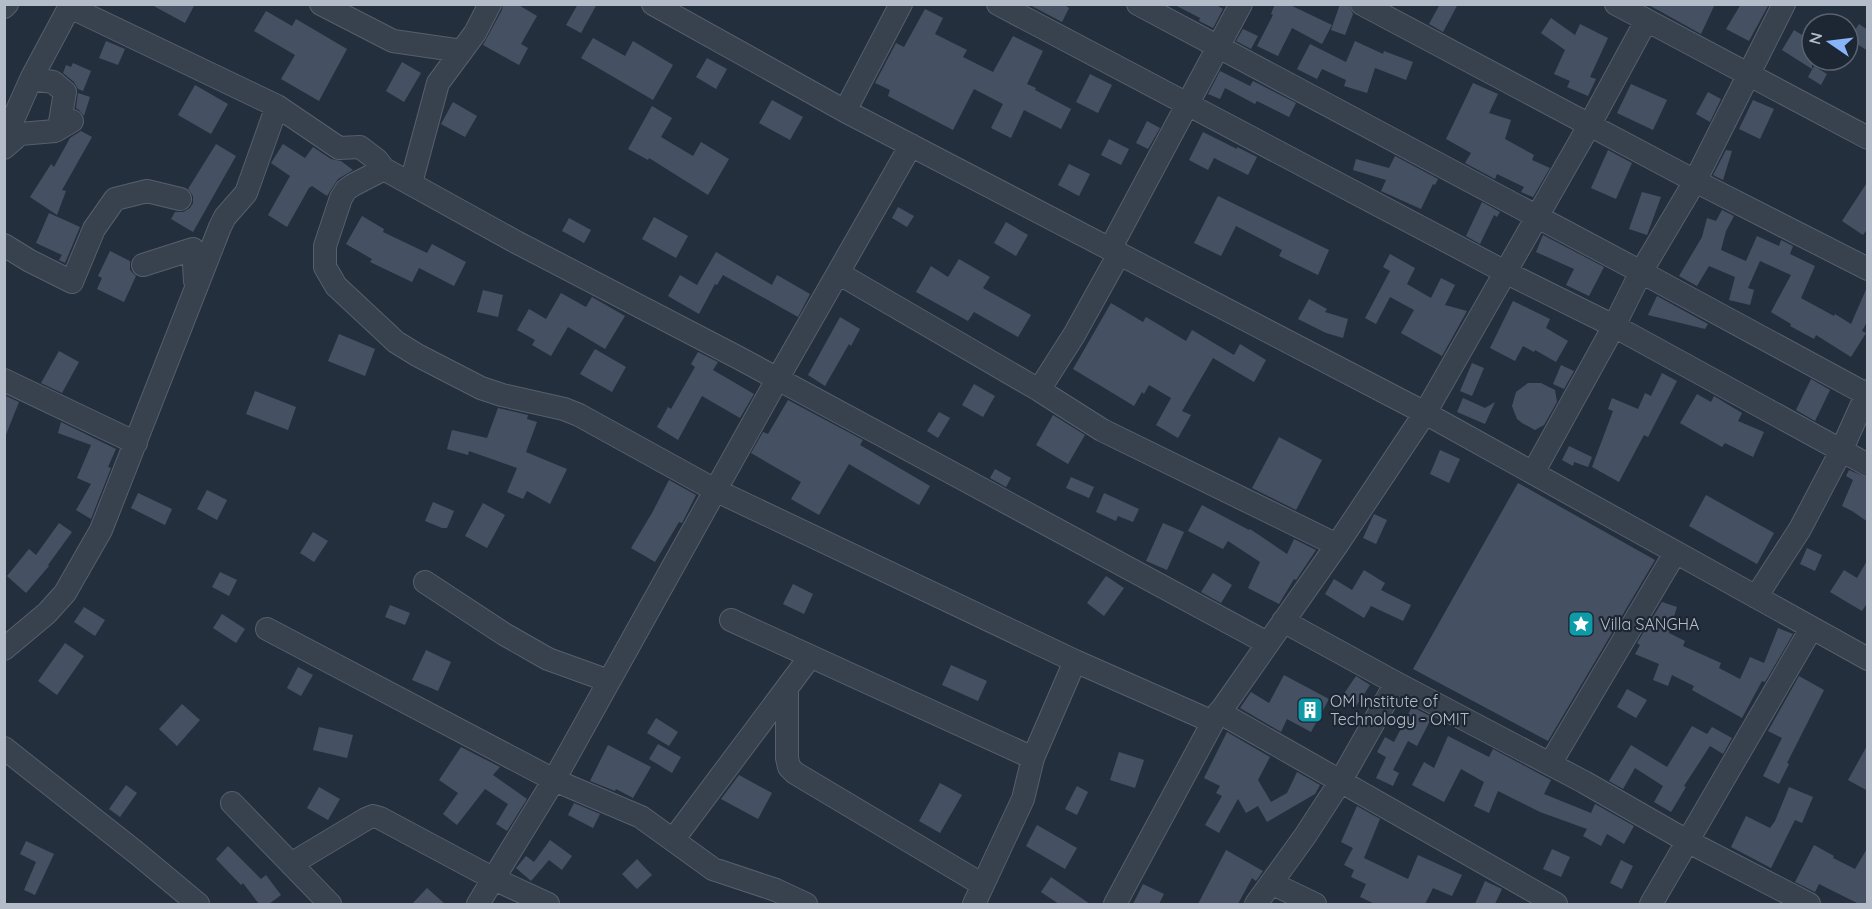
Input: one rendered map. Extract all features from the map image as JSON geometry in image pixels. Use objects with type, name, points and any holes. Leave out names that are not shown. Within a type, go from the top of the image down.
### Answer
[{"type":"street","points":[[321,4],[393,41],[462,51]]},
{"type":"street","points":[[411,183],[438,83],[482,22],[490,4]]},
{"type":"street","points":[[653,4],[845,111],[1425,413],[1868,659]]},
{"type":"street","points":[[845,111],[901,4]]},
{"type":"street","points":[[998,4],[1506,273],[1614,326],[1868,465]]},
{"type":"street","points":[[1138,4],[1867,394],[1841,451],[1800,529],[1756,597]]},
{"type":"street","points":[[1039,390],[1074,335],[1188,104],[1241,4]]},
{"type":"street","points":[[1362,4],[1695,181],[1868,269]]},
{"type":"street","points":[[1616,4],[1868,138]]},
{"type":"street","points":[[1533,473],[1641,272],[1695,181],[1784,4]]},
{"type":"street","points":[[4,140],[31,79],[70,5],[277,106],[339,148],[360,147],[365,149],[384,169],[516,242],[778,378],[1267,643]]},
{"type":"street","points":[[1115,904],[1216,717],[1337,545],[1425,413],[1538,217],[1646,21]]},
{"type":"street","points":[[4,148],[20,134],[55,131],[66,125],[66,92],[53,82],[31,79]]},
{"type":"street","points":[[4,649],[47,613],[65,592],[107,517],[195,290],[203,246],[246,193],[277,106]]},
{"type":"street","points":[[478,904],[554,780],[911,145]]},
{"type":"street","points":[[384,169],[353,185],[341,198],[325,246],[326,267],[336,286],[396,342],[481,388],[564,409],[579,415],[715,490],[1075,660],[1216,717],[1340,782],[1556,904]]},
{"type":"street","points":[[4,245],[72,282],[94,229],[115,199],[147,191],[180,200]]},
{"type":"street","points":[[143,265],[203,246]]},
{"type":"street","points":[[838,273],[1039,390],[1102,430],[1337,545]]},
{"type":"street","points":[[4,380],[136,442]]},
{"type":"street","points":[[1550,764],[1675,553]]},
{"type":"street","points":[[425,582],[504,634],[548,659],[609,681]]},
{"type":"street","points":[[731,620],[1033,758]]},
{"type":"street","points":[[1283,621],[1396,684],[1550,764],[1687,841],[1809,904]]},
{"type":"street","points":[[267,629],[554,780],[634,813],[713,869],[776,890],[806,904]]},
{"type":"street","points":[[1651,904],[1811,629]]},
{"type":"street","points":[[673,840],[810,657]]},
{"type":"street","points":[[787,688],[789,767],[978,895],[1023,799],[1033,758],[1075,660]]},
{"type":"street","points":[[1256,904],[1340,782],[1396,684]]},
{"type":"street","points":[[4,748],[198,904]]},
{"type":"street","points":[[232,803],[330,904]]},
{"type":"street","points":[[291,864],[373,816],[494,879],[548,904]]},
{"type":"street","points":[[1271,883],[1315,904]]},
{"type":"building","points":[[150,4],[195,4],[185,23]]},
{"type":"building","points":[[503,4],[517,4],[537,16],[521,44],[528,48],[519,65],[483,45]]},
{"type":"building","points":[[578,4],[597,4],[581,33],[566,25]]},
{"type":"building","points":[[1028,4],[1063,4],[1069,8],[1062,22]]},
{"type":"building","points":[[1173,4],[1215,4],[1223,9],[1213,28],[1199,21],[1200,18]]},
{"type":"building","points":[[1275,4],[1288,4],[1332,25],[1322,44],[1292,28],[1278,56],[1257,46],[1273,15],[1271,14]]},
{"type":"building","points":[[1340,4],[1349,5],[1353,14],[1345,35],[1331,30]]},
{"type":"building","points":[[1440,4],[1458,4],[1443,32],[1429,24]]},
{"type":"building","points":[[1647,4],[1715,4],[1701,34]]},
{"type":"building","points":[[1741,4],[1769,4],[1749,41],[1726,29]]},
{"type":"building","points":[[925,9],[943,18],[935,34],[967,50],[963,57],[993,72],[1013,36],[1043,51],[1027,84],[1071,109],[1061,129],[1024,110],[1011,138],[991,128],[1003,104],[974,89],[953,130],[888,96],[890,90],[875,83],[896,43],[904,47]]},
{"type":"building","points":[[266,11],[292,26],[296,19],[347,49],[319,101],[281,79],[295,55],[254,31]]},
{"type":"building","points":[[1551,18],[1575,35],[1580,24],[1608,38],[1590,77],[1596,79],[1588,96],[1567,87],[1570,81],[1554,74],[1565,50],[1541,33]]},
{"type":"building","points":[[1860,25],[1868,30],[1868,51],[1860,46]]},
{"type":"building","points":[[1243,29],[1258,36],[1251,49],[1236,41]]},
{"type":"building","points":[[1794,30],[1800,34],[1800,61],[1782,50]]},
{"type":"building","points":[[593,38],[625,56],[633,41],[673,65],[653,100],[581,58]]},
{"type":"building","points":[[106,41],[125,49],[118,65],[99,58]]},
{"type":"building","points":[[1355,41],[1383,54],[1384,51],[1413,62],[1406,80],[1375,68],[1367,93],[1344,86],[1346,80],[1322,69],[1317,79],[1297,69],[1310,44],[1346,62]]},
{"type":"building","points":[[707,58],[727,69],[716,89],[696,77]]},
{"type":"building","points":[[402,62],[421,73],[404,102],[386,91]]},
{"type":"building","points":[[73,63],[91,71],[83,91],[78,89],[74,82],[63,73],[66,65],[71,67]]},
{"type":"building","points":[[1220,71],[1250,86],[1253,81],[1296,103],[1289,117],[1257,101],[1255,104],[1225,88],[1220,99],[1208,94]]},
{"type":"building","points":[[1811,72],[1827,74],[1821,85],[1808,77]]},
{"type":"building","points":[[1090,74],[1112,85],[1098,113],[1076,102]]},
{"type":"building","points":[[1473,83],[1498,94],[1489,113],[1511,120],[1505,139],[1534,155],[1532,160],[1550,168],[1533,197],[1521,192],[1524,187],[1497,174],[1495,179],[1465,163],[1471,153],[1446,139]]},
{"type":"building","points":[[1631,84],[1667,100],[1653,130],[1617,113]]},
{"type":"building","points":[[195,85],[228,104],[211,134],[178,115]]},
{"type":"building","points":[[1708,92],[1721,99],[1710,122],[1696,114]]},
{"type":"building","points":[[78,93],[90,97],[84,116],[76,108]]},
{"type":"building","points":[[772,100],[803,117],[790,140],[759,123]]},
{"type":"building","points":[[1753,100],[1774,109],[1760,139],[1739,129]]},
{"type":"building","points":[[453,102],[477,116],[465,137],[441,124]]},
{"type":"building","points":[[652,106],[672,118],[661,137],[693,156],[701,142],[729,159],[708,195],[649,158],[648,160],[628,149]]},
{"type":"building","points":[[1147,121],[1160,128],[1148,149],[1136,143]]},
{"type":"building","points":[[81,131],[92,137],[62,190],[66,191],[57,215],[30,197],[51,164],[54,167],[70,138]]},
{"type":"building","points":[[1203,132],[1257,157],[1248,175],[1214,158],[1208,170],[1189,160]]},
{"type":"building","points":[[1109,139],[1129,149],[1121,165],[1101,155]]},
{"type":"building","points":[[216,144],[236,156],[193,232],[171,219],[175,212],[183,212],[193,203],[193,196],[188,189]]},
{"type":"building","points":[[283,144],[305,158],[313,147],[331,159],[341,161],[353,170],[338,179],[327,196],[312,186],[309,188],[287,227],[268,215],[290,176],[271,163]]},
{"type":"building","points":[[1608,150],[1632,163],[1616,199],[1591,188]]},
{"type":"building","points":[[1726,150],[1732,151],[1723,180],[1713,175]]},
{"type":"building","points":[[1395,156],[1438,179],[1435,185],[1433,184],[1421,209],[1381,191],[1386,180],[1353,170],[1356,159],[1389,168]]},
{"type":"building","points":[[1069,164],[1090,174],[1079,196],[1058,185]]},
{"type":"building","points":[[1868,181],[1868,228],[1863,235],[1842,221]]},
{"type":"building","points":[[1642,192],[1661,197],[1647,235],[1629,229]]},
{"type":"building","points":[[1218,196],[1329,250],[1318,275],[1279,256],[1282,250],[1236,226],[1221,256],[1194,243]]},
{"type":"building","points":[[1482,202],[1500,212],[1497,217],[1494,215],[1480,244],[1466,236]]},
{"type":"building","points":[[898,207],[914,216],[907,227],[892,218]]},
{"type":"building","points":[[1722,210],[1734,216],[1726,231],[1721,250],[1746,261],[1757,236],[1779,246],[1781,240],[1793,246],[1790,254],[1815,266],[1801,298],[1834,316],[1835,314],[1851,324],[1868,285],[1868,320],[1862,331],[1866,333],[1851,357],[1816,335],[1814,339],[1790,326],[1791,324],[1771,312],[1791,275],[1760,261],[1748,288],[1754,290],[1750,305],[1729,300],[1735,277],[1709,266],[1697,286],[1679,276],[1702,237],[1707,218],[1716,221]]},
{"type":"building","points":[[49,213],[80,227],[65,263],[59,260],[62,255],[36,243]]},
{"type":"building","points":[[362,216],[384,229],[383,232],[427,253],[432,244],[466,262],[454,286],[419,268],[412,282],[370,262],[372,259],[346,244]]},
{"type":"building","points":[[654,217],[688,236],[676,258],[642,239]]},
{"type":"building","points":[[569,218],[591,230],[584,243],[562,231]]},
{"type":"building","points":[[1006,222],[1028,235],[1016,256],[994,243]]},
{"type":"building","points":[[1543,235],[1604,267],[1589,296],[1566,285],[1574,269],[1536,252]]},
{"type":"building","points":[[110,251],[130,261],[130,270],[136,276],[124,302],[97,289],[102,278],[98,276]]},
{"type":"building","points":[[716,252],[772,285],[777,275],[810,294],[798,317],[723,275],[717,285],[715,284],[699,314],[668,296],[680,275],[697,285]]},
{"type":"building","points":[[1390,254],[1415,268],[1407,284],[1431,298],[1441,278],[1455,285],[1445,305],[1467,311],[1442,356],[1401,333],[1414,310],[1390,297],[1376,324],[1365,318],[1390,271],[1383,267]]},
{"type":"building","points":[[959,259],[990,277],[983,288],[1031,315],[1018,337],[974,312],[968,321],[916,292],[931,266],[948,277]]},
{"type":"building","points":[[483,290],[503,295],[498,317],[477,312]]},
{"type":"building","points":[[561,293],[586,307],[592,297],[625,316],[605,349],[568,327],[551,356],[532,345],[535,340],[517,330],[529,309],[546,319]]},
{"type":"building","points":[[1657,296],[1708,324],[1705,329],[1648,315]]},
{"type":"building","points":[[1309,299],[1327,309],[1325,312],[1348,319],[1343,338],[1326,333],[1298,319]]},
{"type":"building","points":[[1513,301],[1550,319],[1546,328],[1568,341],[1556,362],[1523,346],[1515,361],[1490,348]]},
{"type":"building","points":[[1111,303],[1143,322],[1146,317],[1186,341],[1192,330],[1234,355],[1240,344],[1266,360],[1254,382],[1213,358],[1182,411],[1191,415],[1178,438],[1156,425],[1171,398],[1149,385],[1134,406],[1073,369]]},
{"type":"building","points":[[840,317],[860,329],[825,386],[808,375]]},
{"type":"building","points":[[339,334],[375,349],[365,376],[328,361]]},
{"type":"building","points":[[595,349],[626,367],[612,392],[580,374]]},
{"type":"building","points":[[59,351],[79,362],[62,393],[41,383]]},
{"type":"building","points":[[698,352],[718,362],[713,370],[754,394],[740,418],[702,396],[678,440],[657,427],[668,407],[671,409],[695,367],[691,364]]},
{"type":"building","points":[[1472,363],[1484,368],[1472,396],[1460,391]]},
{"type":"building","points":[[1561,365],[1574,371],[1564,389],[1553,384]]},
{"type":"building","points":[[1662,373],[1677,381],[1648,437],[1644,435],[1619,482],[1592,467],[1613,411],[1608,409],[1612,398],[1638,409],[1645,393],[1651,396]]},
{"type":"building","points":[[1811,379],[1830,390],[1815,421],[1796,410]]},
{"type":"building","points":[[1528,383],[1541,383],[1555,390],[1557,402],[1544,425],[1535,430],[1517,419],[1512,406],[1516,392]]},
{"type":"building","points":[[974,384],[995,396],[983,417],[962,405]]},
{"type":"building","points":[[255,391],[296,407],[288,430],[246,414]]},
{"type":"building","points":[[1697,394],[1711,402],[1714,396],[1742,413],[1738,421],[1764,432],[1753,457],[1725,443],[1722,447],[1680,423]]},
{"type":"building","points":[[6,396],[19,402],[5,437],[4,398]]},
{"type":"building","points":[[1463,398],[1485,408],[1495,402],[1485,424],[1457,412]]},
{"type":"building","points":[[788,400],[863,440],[860,445],[930,486],[919,505],[849,464],[819,515],[791,499],[801,482],[751,453],[763,432],[768,434]]},
{"type":"building","points":[[498,408],[528,415],[527,419],[537,422],[526,452],[567,469],[550,504],[527,491],[523,499],[507,492],[517,468],[469,451],[468,455],[447,449],[452,430],[487,438]]},
{"type":"building","points":[[939,412],[950,418],[938,438],[927,431]]},
{"type":"building","points":[[1053,415],[1085,435],[1068,464],[1036,445]]},
{"type":"building","points":[[61,422],[116,449],[91,519],[76,510],[91,484],[77,478],[91,445],[58,433]]},
{"type":"building","points":[[1279,437],[1322,460],[1296,510],[1252,488]]},
{"type":"building","points":[[1569,446],[1592,457],[1588,467],[1574,462],[1573,466],[1562,460]]},
{"type":"building","points":[[1440,450],[1460,459],[1449,483],[1430,474]]},
{"type":"building","points":[[995,469],[1011,478],[1006,487],[990,478]]},
{"type":"building","points":[[1849,470],[1868,478],[1868,522],[1842,506],[1853,480],[1846,476]]},
{"type":"building","points":[[1071,477],[1094,487],[1089,498],[1066,488]]},
{"type":"building","points":[[669,480],[696,495],[682,523],[679,522],[655,562],[631,548]]},
{"type":"building","points":[[1518,483],[1655,560],[1548,741],[1413,669]]},
{"type":"building","points":[[207,490],[227,500],[217,520],[197,509]]},
{"type":"building","points":[[138,493],[172,509],[165,525],[131,508]]},
{"type":"building","points":[[1104,493],[1139,509],[1133,522],[1118,516],[1116,521],[1096,512]]},
{"type":"building","points":[[1706,495],[1774,533],[1757,564],[1689,526]]},
{"type":"building","points":[[433,502],[454,511],[447,528],[425,521]]},
{"type":"building","points":[[483,503],[505,515],[487,548],[465,536]]},
{"type":"building","points":[[1202,505],[1250,529],[1287,554],[1294,539],[1316,550],[1279,604],[1248,588],[1260,562],[1228,541],[1223,549],[1188,531]]},
{"type":"building","points":[[1374,514],[1387,520],[1376,544],[1363,538]]},
{"type":"building","points":[[59,523],[72,532],[49,566],[26,593],[7,576],[29,549],[36,555]]},
{"type":"building","points":[[1163,523],[1184,532],[1167,570],[1146,561]]},
{"type":"building","points":[[313,532],[328,541],[314,562],[300,553]]},
{"type":"building","points":[[1807,548],[1822,555],[1815,571],[1800,564]]},
{"type":"building","points":[[1868,559],[1868,602],[1862,611],[1830,592],[1844,570],[1857,578]]},
{"type":"building","points":[[1364,570],[1385,583],[1381,590],[1411,605],[1403,621],[1371,606],[1364,618],[1325,594],[1334,579],[1352,590]]},
{"type":"building","points":[[220,572],[237,580],[229,596],[212,587]]},
{"type":"building","points":[[1213,573],[1232,585],[1221,603],[1201,592]]},
{"type":"building","points":[[1106,576],[1124,588],[1104,616],[1087,603]]},
{"type":"building","points":[[793,584],[813,594],[804,614],[783,604]]},
{"type":"building","points":[[1662,602],[1677,607],[1669,633],[1685,641],[1683,646],[1721,663],[1719,668],[1740,679],[1750,657],[1764,663],[1778,628],[1793,634],[1765,682],[1762,681],[1742,718],[1692,690],[1694,686],[1672,675],[1668,686],[1653,680],[1659,664],[1635,654],[1640,645],[1637,643]]},
{"type":"building","points":[[390,605],[410,613],[405,625],[385,617]]},
{"type":"building","points":[[84,607],[105,620],[95,636],[74,622]]},
{"type":"building","points":[[222,614],[245,629],[236,643],[213,628]]},
{"type":"building","points":[[65,643],[84,656],[57,695],[38,681]]},
{"type":"building","points":[[426,650],[451,662],[438,691],[412,680]]},
{"type":"building","points":[[951,665],[987,681],[978,701],[942,685]]},
{"type":"building","points":[[298,667],[313,675],[301,696],[287,688]]},
{"type":"building","points":[[1284,675],[1329,699],[1311,732],[1287,719],[1281,732],[1240,708],[1251,692],[1269,703]]},
{"type":"building","points":[[1356,676],[1370,685],[1355,708],[1341,698]]},
{"type":"building","points":[[1799,676],[1824,690],[1787,763],[1789,764],[1779,784],[1763,776],[1782,738],[1768,731]]},
{"type":"building","points":[[1627,689],[1647,700],[1636,718],[1617,707]]},
{"type":"building","points":[[182,704],[200,720],[177,746],[159,729]]},
{"type":"building","points":[[1412,707],[1432,717],[1417,746],[1408,741],[1393,770],[1399,773],[1393,786],[1376,778],[1386,757],[1377,752],[1385,737],[1394,742]]},
{"type":"building","points":[[656,718],[678,732],[669,746],[647,733]]},
{"type":"building","points":[[1692,726],[1707,734],[1712,727],[1732,738],[1723,754],[1710,746],[1684,786],[1686,787],[1671,812],[1654,802],[1663,786],[1635,768],[1623,789],[1609,781],[1631,745],[1667,767]]},
{"type":"building","points":[[319,727],[353,735],[347,758],[313,750]]},
{"type":"building","points":[[1227,732],[1270,757],[1258,780],[1271,802],[1287,793],[1297,772],[1320,785],[1315,794],[1267,822],[1258,806],[1246,813],[1238,799],[1219,833],[1205,825],[1222,796],[1216,793],[1220,786],[1204,778]]},
{"type":"building","points":[[1448,736],[1489,757],[1493,749],[1551,780],[1544,794],[1591,813],[1595,804],[1634,826],[1624,844],[1607,834],[1601,846],[1583,836],[1587,829],[1540,812],[1498,791],[1489,813],[1474,806],[1484,782],[1461,769],[1444,802],[1412,785],[1424,762],[1434,768]]},
{"type":"building","points":[[658,744],[681,757],[672,773],[649,759]]},
{"type":"building","points":[[1868,744],[1868,791],[1848,780]]},
{"type":"building","points":[[608,745],[651,767],[633,798],[616,789],[615,791],[590,781]]},
{"type":"building","points":[[461,747],[500,767],[493,775],[527,799],[507,831],[496,824],[508,804],[485,789],[457,825],[443,814],[458,793],[439,780]]},
{"type":"building","points":[[1119,752],[1144,760],[1135,788],[1110,780]]},
{"type":"building","points":[[739,775],[772,793],[758,819],[721,799]]},
{"type":"building","points":[[940,783],[962,795],[940,833],[919,821]]},
{"type":"building","points":[[126,785],[137,793],[120,817],[109,809]]},
{"type":"building","points":[[1077,786],[1088,792],[1077,815],[1065,809]]},
{"type":"building","points":[[319,787],[340,799],[328,820],[307,808]]},
{"type":"building","points":[[1789,787],[1813,797],[1802,823],[1795,820],[1771,868],[1731,847],[1746,816],[1770,828]]},
{"type":"building","points":[[574,803],[600,814],[593,828],[568,815]]},
{"type":"building","points":[[1357,806],[1380,819],[1364,858],[1408,879],[1418,855],[1462,875],[1452,896],[1433,888],[1425,904],[1375,904],[1360,897],[1366,884],[1351,877],[1354,870],[1344,865],[1353,848],[1341,842]]},
{"type":"building","points":[[1037,825],[1077,848],[1065,869],[1026,846]]},
{"type":"building","points":[[550,840],[572,856],[562,870],[549,860],[531,881],[516,868],[526,856],[534,862]]},
{"type":"building","points":[[26,841],[54,854],[35,895],[24,890],[36,862],[20,854]]},
{"type":"building","points":[[1814,845],[1855,869],[1868,847],[1868,904],[1859,904],[1819,884],[1815,892],[1795,882]]},
{"type":"building","points":[[228,846],[261,879],[266,875],[281,895],[269,904],[259,904],[243,883],[241,885],[216,859]]},
{"type":"building","points":[[1552,849],[1570,857],[1561,877],[1543,869]]},
{"type":"building","points":[[1226,850],[1263,871],[1256,881],[1252,878],[1238,904],[1198,904]]},
{"type":"building","points":[[637,859],[652,875],[637,889],[622,874]]},
{"type":"building","points":[[1621,860],[1633,866],[1622,889],[1610,883]]},
{"type":"building","points":[[1051,877],[1090,904],[1059,904],[1041,892]]},
{"type":"building","points":[[1485,881],[1502,889],[1495,904],[1475,904]]},
{"type":"building","points":[[1143,884],[1164,894],[1159,904],[1133,904]]},
{"type":"building","points":[[427,888],[445,904],[412,904]]},
{"type":"place","name":"Villa SANGHA","points":[[1581,624]]},
{"type":"place","name":"OM Institute of Technology - OMIT","points":[[1310,710]]}]
